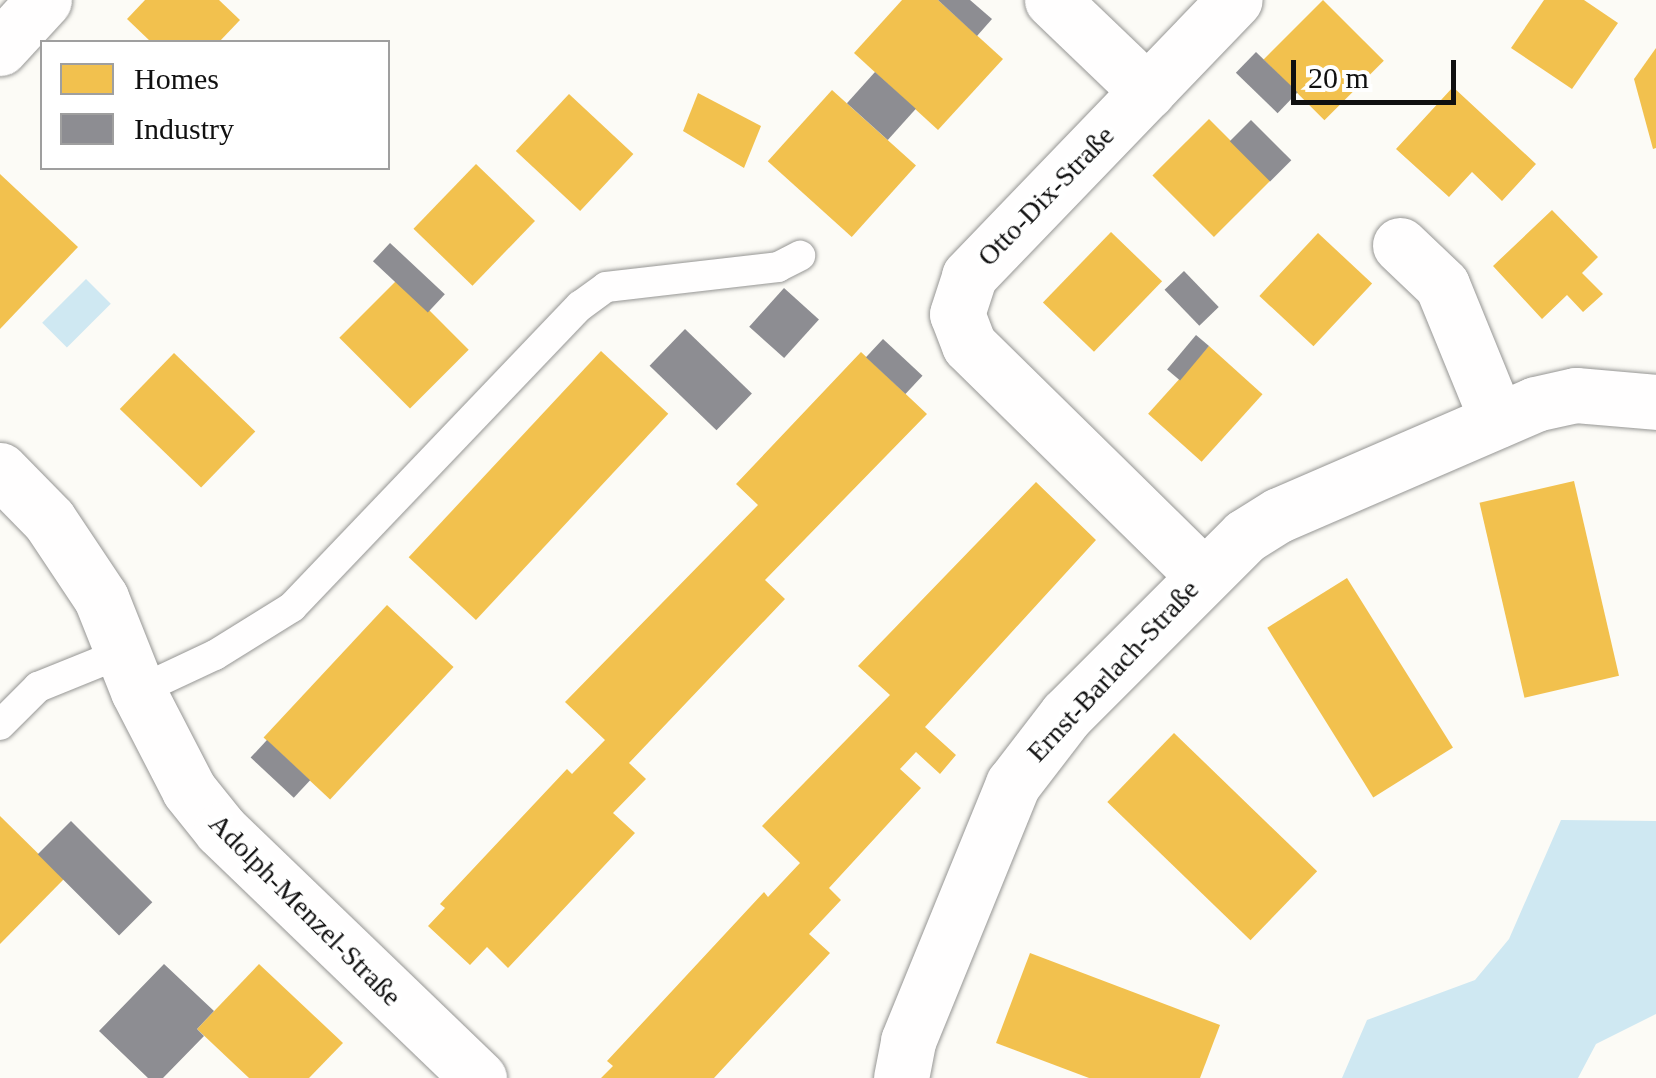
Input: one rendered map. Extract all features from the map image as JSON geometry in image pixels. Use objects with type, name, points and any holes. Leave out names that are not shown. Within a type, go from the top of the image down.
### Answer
[{"type":"street","points":[[0,48],[44,0]]},
{"type":"street","points":[[1052,0],[1148,91]]},
{"type":"street","name":"Otto-Dix-Straße","points":[[1204,575],[969,345],[957,314],[969,276],[1235,0]]},
{"type":"street","points":[[1400,245],[1442,285],[1497,420]]},
{"type":"street","name":"Ernst-Barlach-Straße","points":[[901,1078],[908,1041],[1013,784],[1066,716],[1204,575],[1279,515],[1497,420],[1576,395],[1656,402]]},
{"type":"street","name":"Adolph-Menzel-Straße","points":[[0,470],[76,557],[189,790],[221,830],[479,1078]]},
{"type":"lane","points":[[0,725],[38,687],[215,656],[292,607],[580,306],[606,287],[778,267],[800,256]]},
{"type":"water","points":[[86,279],[111,304],[67,348],[42,323]]},
{"type":"water","points":[[1561,820],[1656,821],[1656,1014],[1596,1044],[1578,1078],[1342,1078],[1367,1020],[1475,980],[1509,939]]},
{"type":"building: Homes","points":[[145,0],[219,0],[240,20],[221,40],[149,40],[127,19]]},
{"type":"building: Homes","points":[[902,0],[938,0],[1003,59],[938,130],[854,53]]},
{"type":"building: Homes","points":[[1323,0],[1384,61],[1324,120],[1264,59]]},
{"type":"building: Homes","points":[[1544,0],[1584,0],[1618,23],[1572,89],[1511,48]]},
{"type":"building: Homes","points":[[1656,48],[1656,148],[1653,149],[1634,79]]},
{"type":"building: Homes","points":[[1453,87],[1536,164],[1502,201],[1472,172],[1449,197],[1396,149]]},
{"type":"building: Homes","points":[[832,90],[916,166],[852,237],[768,161]]},
{"type":"building: Homes","points":[[698,93],[761,126],[744,168],[683,131]]},
{"type":"building: Homes","points":[[569,94],[633,154],[580,211],[516,151]]},
{"type":"building: Homes","points":[[1209,119],[1271,181],[1214,237],[1152,176]]},
{"type":"building: Homes","points":[[476,164],[535,221],[472,286],[413,229]]},
{"type":"building: Homes","points":[[0,174],[78,247],[0,329]]},
{"type":"building: Homes","points":[[1552,210],[1598,257],[1582,273],[1603,294],[1583,312],[1567,295],[1542,319],[1493,266]]},
{"type":"building: Homes","points":[[1111,232],[1162,281],[1094,352],[1043,302]]},
{"type":"building: Homes","points":[[1318,233],[1372,283],[1313,346],[1259,296]]},
{"type":"building: Homes","points":[[398,279],[469,350],[410,408],[339,338]]},
{"type":"building: Homes","points":[[1209,346],[1263,394],[1202,462],[1148,414]]},
{"type":"building: Homes","points":[[601,351],[668,414],[476,620],[409,557]]},
{"type":"building: Homes","points":[[861,352],[927,414],[765,580],[785,599],[629,763],[646,779],[613,813],[635,833],[508,968],[487,947],[470,965],[428,926],[445,908],[440,904],[567,769],[572,774],[605,740],[565,702],[758,505],[736,484]]},
{"type":"building: Homes","points":[[174,353],[255,431],[201,488],[120,409]]},
{"type":"building: Homes","points":[[1574,481],[1619,676],[1524,698],[1479,503]]},
{"type":"building: Homes","points":[[1036,482],[1096,540],[925,727],[956,755],[940,774],[916,752],[900,769],[921,788],[829,888],[841,900],[809,934],[830,953],[714,1078],[601,1078],[613,1066],[607,1061],[764,892],[768,897],[800,863],[762,826],[890,695],[858,666]]},
{"type":"building: Homes","points":[[1347,578],[1453,748],[1373,797],[1267,628]]},
{"type":"building: Homes","points":[[387,605],[454,667],[330,799],[264,737]]},
{"type":"building: Homes","points":[[1174,733],[1317,871],[1250,940],[1107,802]]},
{"type":"building: Homes","points":[[0,816],[64,879],[0,944]]},
{"type":"building: Homes","points":[[1030,953],[1220,1025],[1200,1078],[1089,1078],[996,1043]]},
{"type":"building: Homes","points":[[259,964],[343,1043],[309,1078],[249,1078],[197,1029]]},
{"type":"building: Industry","points":[[938,0],[970,0],[992,19],[977,36]]},
{"type":"building: Industry","points":[[1256,52],[1298,92],[1278,113],[1236,73]]},
{"type":"building: Industry","points":[[875,72],[916,109],[888,140],[847,103]]},
{"type":"building: Industry","points":[[1251,120],[1291,160],[1270,182],[1230,141]]},
{"type":"building: Industry","points":[[390,243],[445,294],[428,312],[373,261]]},
{"type":"building: Industry","points":[[1184,271],[1219,307],[1199,326],[1165,290]]},
{"type":"building: Industry","points":[[784,288],[819,319],[784,358],[749,327]]},
{"type":"building: Industry","points":[[685,329],[752,394],[716,430],[650,366]]},
{"type":"building: Industry","points":[[1196,335],[1209,346],[1180,380],[1167,369]]},
{"type":"building: Industry","points":[[883,339],[922,376],[905,394],[866,357]]},
{"type":"building: Industry","points":[[267,740],[310,780],[294,798],[251,758]]},
{"type":"building: Industry","points":[[71,821],[152,902],[119,936],[38,854]]},
{"type":"building: Industry","points":[[164,964],[214,1011],[197,1029],[204,1036],[163,1078],[148,1078],[99,1031]]}]
